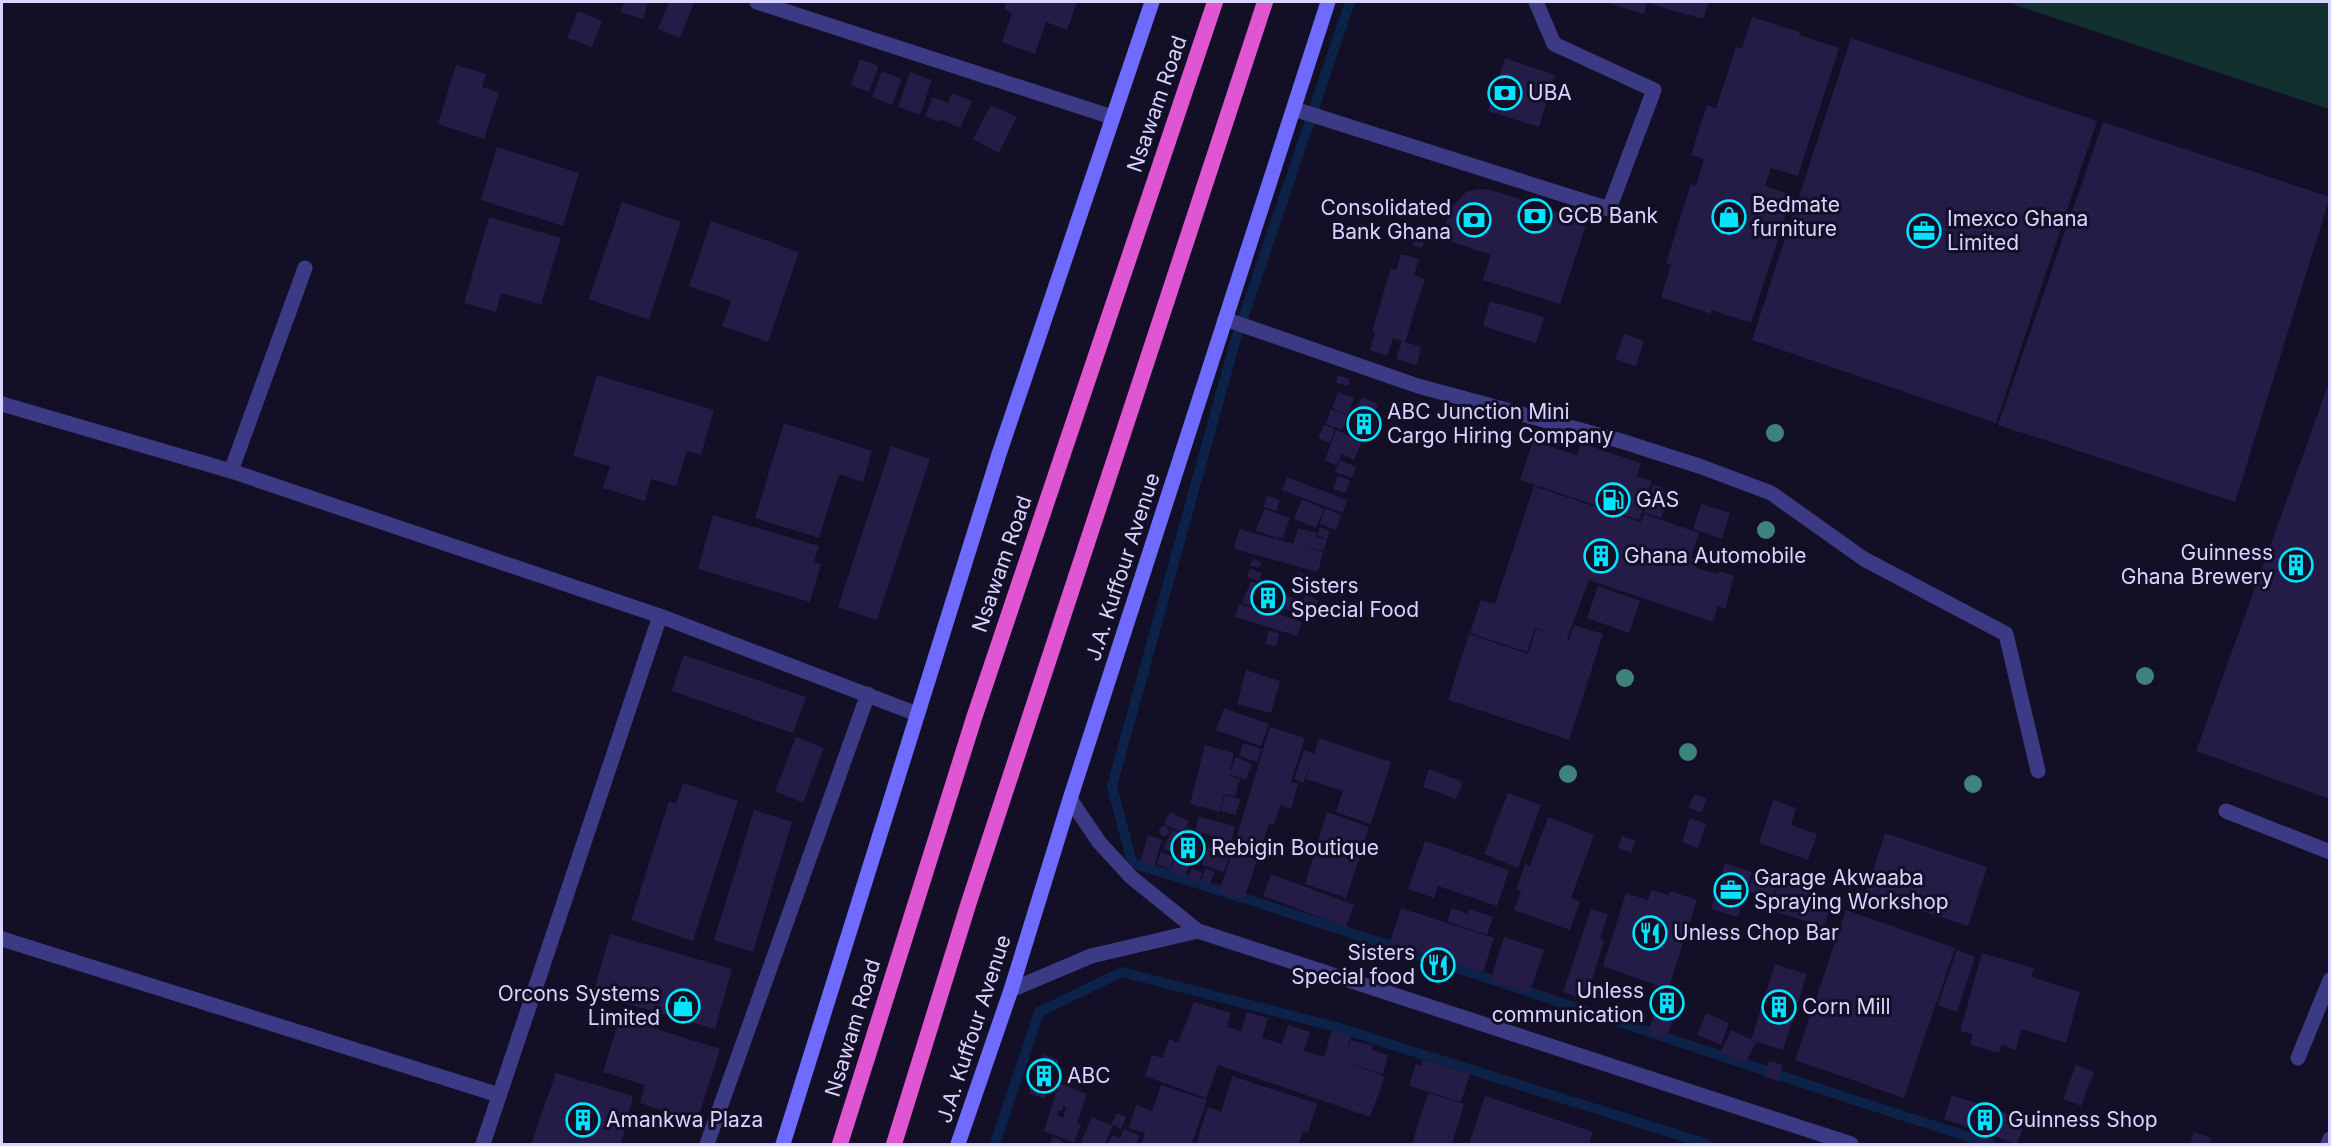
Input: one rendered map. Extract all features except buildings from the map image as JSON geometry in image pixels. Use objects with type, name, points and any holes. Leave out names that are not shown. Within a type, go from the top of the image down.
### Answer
[{"type":"highway","name":"Nsawam Road","points":[[840,1144],[974,718],[1215,2]]},
{"type":"highway","points":[[894,1144],[995,823],[1265,2]]},
{"type":"main road","points":[[783,1144],[999,454],[1152,2]]},
{"type":"main road","name":"J.A. Kuffour Avenue","points":[[958,1144],[1011,990],[1070,799],[1328,2]]},
{"type":"street","points":[[757,2],[1112,117]]},
{"type":"street","points":[[1293,109],[1609,208],[1654,90],[1554,44],[1536,2]]},
{"type":"street","points":[[231,471],[305,268]]},
{"type":"street","points":[[1225,319],[1418,386],[1622,441],[1702,467],[1771,494],[1864,559],[2006,634],[2038,771]]},
{"type":"street","points":[[2,404],[231,471],[660,616],[917,714]]},
{"type":"street","points":[[483,1144],[660,616]]},
{"type":"street","points":[[707,1144],[868,694]]},
{"type":"street","points":[[1070,799],[1099,842],[1131,877],[1198,931],[1851,1144]]},
{"type":"street","points":[[2226,811],[2330,852]]},
{"type":"street","points":[[1011,990],[1091,956],[1198,931]]},
{"type":"street","points":[[2,939],[499,1095]]},
{"type":"street","points":[[2298,1058],[2330,980]]},
{"type":"street","points":[[2328,1144],[2330,1138]]},
{"type":"green space","points":[[2006,2],[2329,2],[2329,109]]},
{"type":"waterway","points":[[1350,2],[1235,342],[1112,786],[1132,863],[1991,1144]]},
{"type":"waterway","points":[[995,1144],[1039,1012],[1122,972],[1336,1027],[1707,1144]]},
{"type":"place","name":"UBA","points":[[1505,93]]},
{"type":"place","name":"GCB Bank","points":[[1535,216]]},
{"type":"place","name":"Bedmate furniture","points":[[1729,217]]},
{"type":"place","name":"Consolidated Bank Ghana","points":[[1474,220]]},
{"type":"place","name":"Imexco Ghana Limited","points":[[1924,231]]},
{"type":"place","name":"ABC Junction Mini Cargo Hiring Company","points":[[1364,424]]},
{"type":"place","name":"GAS","points":[[1613,500]]},
{"type":"place","name":"Ghana Automobile","points":[[1601,556]]},
{"type":"place","name":"Guinness Ghana Brewery","points":[[2296,565]]},
{"type":"place","name":"Sisters Special Food","points":[[1268,598]]},
{"type":"place","name":"Rebigin Boutique","points":[[1188,848]]},
{"type":"place","name":"Garage Akwaaba Spraying Workshop","points":[[1731,890]]},
{"type":"place","name":"Unless Chop Bar","points":[[1650,933]]},
{"type":"place","name":"Sisters Special food","points":[[1438,965]]},
{"type":"place","name":"Unless communication","points":[[1667,1003]]},
{"type":"place","name":"Orcons Systems Limited","points":[[683,1006]]},
{"type":"place","name":"Corn Mill","points":[[1779,1007]]},
{"type":"place","name":"ABC","points":[[1044,1076]]},
{"type":"place","name":"Amankwa Plaza","points":[[583,1120]]},
{"type":"place","name":"Guinness Shop","points":[[1985,1120]]}]
